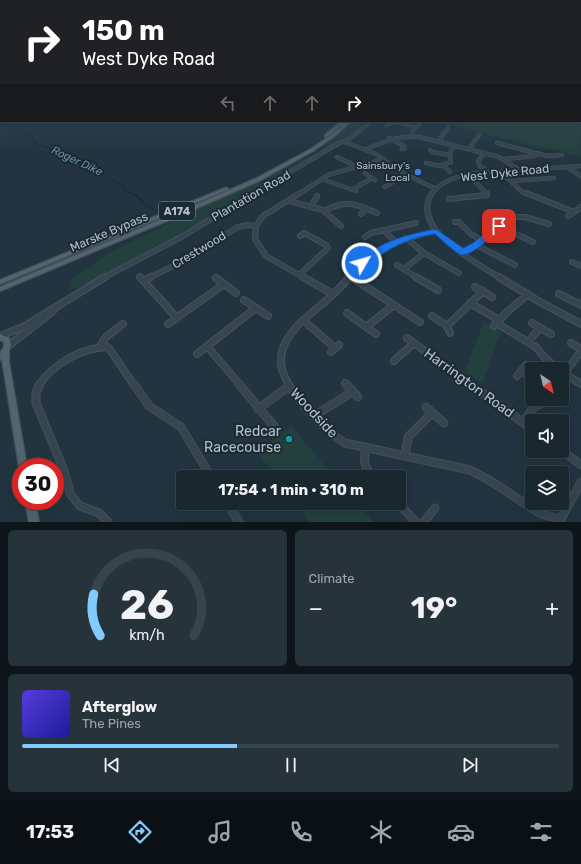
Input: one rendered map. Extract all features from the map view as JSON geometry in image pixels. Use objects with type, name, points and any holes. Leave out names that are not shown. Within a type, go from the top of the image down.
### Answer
[{"type":"main road","name":"Marske Bypass","points":[[0,282],[178,210],[255,176],[310,147],[343,122]]},
{"type":"main road","name":"Marske Bypass","points":[[0,289],[186,212],[257,180],[312,150],[335,134],[348,122]]},
{"type":"main road","points":[[0,337],[6,340],[7,349],[4,358],[6,374],[21,458]]},
{"type":"main road","points":[[0,357],[7,349]]},
{"type":"main road","points":[[0,366],[6,374]]},
{"type":"main road","points":[[32,510],[34,522]]},
{"type":"street","name":"Plantation Road","points":[[0,337],[25,326],[124,266],[183,236],[341,142],[345,142],[371,122]]},
{"type":"street","points":[[392,126],[387,126],[395,122],[415,127]]},
{"type":"street","points":[[413,136],[412,132],[420,122]]},
{"type":"street","points":[[439,141],[448,129]]},
{"type":"street","points":[[366,149],[389,138],[413,136],[439,141],[505,159],[521,171]]},
{"type":"street","points":[[469,149],[478,136],[483,137]]},
{"type":"street","points":[[389,138],[404,146],[403,150],[398,148]]},
{"type":"street","points":[[345,142],[366,149],[384,159],[405,174],[436,189],[427,201],[429,218],[436,231],[463,252],[526,295],[581,324]]},
{"type":"street","points":[[498,143],[539,154],[550,156],[562,155]]},
{"type":"street","points":[[429,164],[443,165],[451,162],[450,155],[454,145]]},
{"type":"street","points":[[430,152],[450,155]]},
{"type":"street","points":[[476,167],[482,167],[479,159],[485,153]]},
{"type":"street","points":[[505,159],[534,156],[539,154]]},
{"type":"street","points":[[337,157],[343,158],[358,167]]},
{"type":"street","points":[[333,294],[274,261],[261,250],[255,239],[256,226],[263,216],[322,179],[335,173],[384,159]]},
{"type":"street","points":[[443,165],[450,171]]},
{"type":"street","name":"West Dyke Road","points":[[436,189],[445,182],[469,175],[581,166]]},
{"type":"street","points":[[567,167],[581,176]]},
{"type":"street","points":[[501,172],[522,192],[574,212]]},
{"type":"street","points":[[322,179],[354,190],[373,179],[365,173]]},
{"type":"street","points":[[385,186],[405,174]]},
{"type":"street","points":[[449,199],[487,195],[487,193],[469,175]]},
{"type":"street","points":[[510,180],[554,178]]},
{"type":"street","points":[[311,207],[314,197]]},
{"type":"street","points":[[289,201],[324,211],[340,225],[344,221]]},
{"type":"street","points":[[324,211],[335,204],[341,203],[355,204],[377,213]]},
{"type":"street","points":[[568,216],[581,207]]},
{"type":"street","points":[[361,214],[367,209]]},
{"type":"street","points":[[463,252],[476,245],[507,219],[515,216],[530,217],[549,224]]},
{"type":"street","points":[[455,222],[459,222],[471,234],[482,240]]},
{"type":"street","points":[[365,237],[371,232],[416,223]]},
{"type":"street","name":"Crestwood","points":[[177,318],[142,279],[175,265],[238,227],[248,225],[256,226]]},
{"type":"street","points":[[499,226],[533,242]]},
{"type":"street","points":[[383,230],[396,242]]},
{"type":"street","name":"Woodside","points":[[436,231],[406,238],[373,255],[333,294],[303,320],[291,334],[284,346],[282,354],[281,365],[289,386],[336,438],[345,443],[470,470],[489,480],[541,514],[562,521]]},
{"type":"street","points":[[299,275],[328,248],[326,245],[304,233],[300,236]]},
{"type":"street","points":[[406,238],[424,253],[459,273]]},
{"type":"street","points":[[476,245],[515,265]]},
{"type":"street","points":[[404,269],[424,253]]},
{"type":"street","points":[[572,262],[581,266]]},
{"type":"street","points":[[397,265],[438,290]]},
{"type":"street","points":[[350,276],[420,322]]},
{"type":"street","points":[[216,278],[236,293]]},
{"type":"street","points":[[168,324],[224,284]]},
{"type":"street","points":[[475,287],[492,297]]},
{"type":"street","points":[[447,326],[483,291]]},
{"type":"street","points":[[559,294],[581,305]]},
{"type":"street","points":[[496,323],[526,295]]},
{"type":"street","points":[[244,300],[268,316]]},
{"type":"street","name":"Plantation Road","points":[[7,349],[64,302]]},
{"type":"street","points":[[470,304],[496,323],[536,347],[550,362]]},
{"type":"street","points":[[366,327],[394,305]]},
{"type":"street","points":[[197,354],[256,308]]},
{"type":"street","points":[[347,313],[376,334]]},
{"type":"street","points":[[432,316],[447,326],[450,333]]},
{"type":"street","points":[[303,320],[335,348]]},
{"type":"street","points":[[532,323],[551,334]]},
{"type":"street","points":[[100,346],[106,336],[123,324]]},
{"type":"street","points":[[528,342],[540,328]]},
{"type":"street","name":"Harrington Road","points":[[407,338],[523,422]]},
{"type":"street","points":[[394,361],[414,343]]},
{"type":"street","points":[[569,366],[581,350],[570,343]]},
{"type":"street","points":[[59,458],[36,404],[35,393],[42,379],[50,372],[81,353],[100,346],[108,347],[149,406],[176,422],[181,427],[207,470]]},
{"type":"street","points":[[207,346],[258,409],[274,426]]},
{"type":"street","points":[[517,376],[525,366]]},
{"type":"street","points":[[521,371],[525,374]]},
{"type":"street","points":[[569,377],[581,384]]},
{"type":"street","points":[[345,383],[358,397]]},
{"type":"street","points":[[258,409],[289,386]]},
{"type":"street","points":[[315,415],[346,396],[352,390]]},
{"type":"street","points":[[523,422],[536,406]]},
{"type":"street","points":[[426,407],[444,423]]},
{"type":"street","points":[[405,456],[408,438],[432,413]]},
{"type":"street","points":[[366,447],[363,462],[366,470]]},
{"type":"street","points":[[569,456],[581,465]]},
{"type":"street","points":[[64,471],[71,495],[80,506],[99,513],[108,522]]},
{"type":"street","points":[[562,521],[581,482]]},
{"type":"street","points":[[424,522],[435,508]]},
{"type":"street","points":[[231,510],[239,522]]},
{"type":"street","points":[[405,510],[416,522]]},
{"type":"green space","points":[[350,122],[368,122],[344,140],[212,217],[80,287],[69,289],[71,280],[107,254],[176,219],[257,183],[320,150]]},
{"type":"green space","points":[[437,122],[581,122],[581,157]]},
{"type":"green space","points":[[484,322],[502,333],[498,339],[485,377],[481,383],[465,370]]},
{"type":"green space","name":"Redcar Racecourse","points":[[291,426],[329,470],[271,470],[258,453]]},
{"type":"green space","points":[[301,510],[363,510],[374,522],[310,522]]},
{"type":"waterway","name":"Roger Dike","points":[[6,122],[14,129],[33,138],[35,143],[72,157],[88,166],[94,172],[105,174],[115,182],[123,185],[124,191],[132,193]]},
{"type":"waterway","name":"Roger Dike","points":[[132,193],[136,195],[146,205]]},
{"type":"waterway","name":"Roger Dike","points":[[148,206],[160,214]]},
{"type":"place","name":"Sainsbury's Local","points":[[418,172]]},
{"type":"place","name":"Redcar Racecourse","points":[[289,439]]},
{"type":"route","points":[[362,263],[379,250],[396,242],[418,234],[436,231],[448,242],[463,252],[476,245],[499,226]]}]
